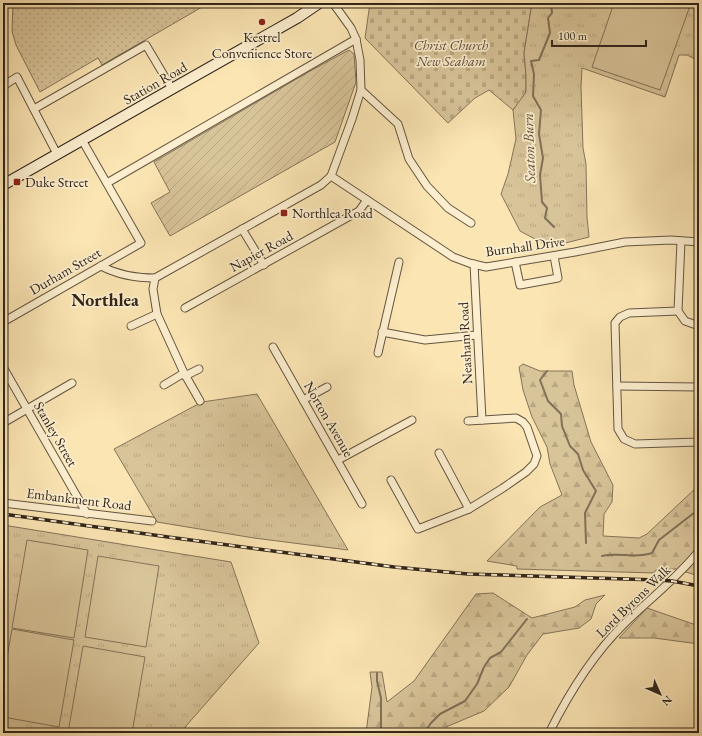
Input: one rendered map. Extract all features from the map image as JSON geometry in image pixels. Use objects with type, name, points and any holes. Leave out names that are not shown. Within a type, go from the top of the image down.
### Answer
[{"type":"main road","name":"Station Road","points":[[3,185],[296,18],[319,3]]},
{"type":"street","points":[[101,266],[114,273],[137,278],[155,278],[321,185],[331,176],[361,90],[360,60],[356,39],[351,28],[333,3]]},
{"type":"street","points":[[82,140],[107,183],[356,39]]},
{"type":"street","points":[[34,109],[146,45],[172,89]]},
{"type":"street","points":[[3,86],[18,77],[57,154]]},
{"type":"street","points":[[361,90],[398,124],[409,160],[427,186],[448,208],[471,223]]},
{"type":"street","name":"Burnhall Drive","points":[[331,176],[453,257],[486,267],[554,256],[624,242],[671,240],[699,242]]},
{"type":"street","name":"Durham Street","points":[[3,322],[141,242],[107,183]]},
{"type":"street","name":"Napier Road","points":[[185,308],[359,211],[367,200]]},
{"type":"street","points":[[242,229],[264,265]]},
{"type":"street","points":[[680,241],[678,311],[685,321],[699,326]]},
{"type":"street","points":[[515,262],[520,285],[558,278],[554,256]]},
{"type":"street","points":[[378,353],[399,262]]},
{"type":"street","name":"Neasham Road","points":[[474,264],[482,420]]},
{"type":"street","points":[[155,278],[153,289],[157,314],[185,374],[200,401]]},
{"type":"street","points":[[678,311],[628,313],[620,317],[615,323],[618,429],[624,439],[635,444],[699,442]]},
{"type":"street","points":[[131,326],[157,314]]},
{"type":"street","points":[[382,332],[406,338],[425,340],[477,335]]},
{"type":"street","name":"Norton Avenue","points":[[273,347],[362,504]]},
{"type":"street","name":"Stanley Street","points":[[3,367],[86,514]]},
{"type":"street","points":[[164,385],[185,374],[199,369]]},
{"type":"street","points":[[3,423],[72,383]]},
{"type":"street","points":[[617,386],[699,387]]},
{"type":"street","points":[[303,400],[327,387]]},
{"type":"street","points":[[391,480],[418,529],[469,509],[503,488],[526,472],[534,464],[537,456],[527,427],[523,422],[516,418],[468,421]]},
{"type":"street","points":[[338,460],[412,420]]},
{"type":"street","points":[[439,453],[469,509]]},
{"type":"street","name":"Embankment Road","points":[[3,503],[152,522]]},
{"type":"street","name":"Lord Byrons Walk","points":[[550,733],[568,698],[601,650],[625,623],[675,578],[699,551]]},
{"type":"green space","points":[[13,3],[209,3],[102,65],[98,58],[40,92],[16,45],[12,31]]},
{"type":"green space","name":"Christ Church New Seaham","points":[[370,3],[532,3],[524,53],[526,93],[513,110],[489,90],[475,98],[448,123],[365,38]]},
{"type":"green space","points":[[532,3],[699,3],[699,61],[687,55],[679,55],[665,97],[582,68],[581,87],[583,148],[586,164],[589,237],[550,247],[520,231],[501,194],[508,174],[516,139],[513,110],[526,92],[524,53]]},
{"type":"green space","points":[[614,3],[691,3],[660,90],[592,67]]},
{"type":"green space","points":[[349,50],[354,54],[356,82],[335,142],[170,236],[151,203],[170,192],[154,162]]},
{"type":"green space","points":[[523,364],[540,371],[572,371],[574,385],[591,442],[613,485],[612,502],[604,514],[603,536],[639,538],[647,534],[699,485],[699,576],[676,569],[656,570],[654,573],[517,569],[517,566],[487,561],[540,507],[562,495],[550,464],[547,447],[532,417],[523,390],[519,367]]},
{"type":"green space","points":[[257,394],[348,550],[254,538],[157,522],[114,449],[202,402]]},
{"type":"green space","points":[[3,525],[231,562],[259,643],[186,726],[183,733],[14,733],[3,725]]},
{"type":"green space","points":[[27,540],[88,550],[74,638],[12,628]]},
{"type":"green space","points":[[98,556],[159,566],[146,647],[85,637]]},
{"type":"green space","points":[[493,593],[532,618],[575,607],[585,600],[605,595],[596,604],[591,619],[579,628],[543,634],[527,655],[509,687],[484,711],[446,727],[441,733],[366,733],[372,687],[370,672],[382,672],[387,702],[414,681],[476,594]]},
{"type":"green space","points":[[647,608],[699,626],[699,644],[654,638],[619,638]]},
{"type":"green space","points":[[12,629],[74,640],[59,727],[3,717],[3,680]]},
{"type":"green space","points":[[83,646],[145,657],[132,733],[68,733]]},
{"type":"waterway","name":"Seaton Burn","points":[[551,3],[552,13],[548,18],[550,33],[539,60],[531,61],[534,74],[533,96],[541,110],[539,134],[543,158],[540,175],[542,202],[547,208],[545,218],[554,227]]},
{"type":"waterway","name":"Seaton Burn","points":[[547,371],[540,380],[548,401],[561,414],[562,426],[570,446],[578,454],[583,470],[596,491],[585,513],[586,543]]},
{"type":"waterway","points":[[602,556],[646,555],[652,553],[659,540],[699,509]]},
{"type":"waterway","points":[[424,733],[440,714],[465,701],[477,684],[484,667],[490,658],[501,652],[527,619]]},
{"type":"waterway","points":[[377,673],[377,681],[381,698],[381,733]]},
{"type":"railway","points":[[3,514],[394,567],[468,574],[657,580],[699,586]]},
{"type":"place","name":"Kestrel Convenience Store","points":[[262,22]]},
{"type":"place","name":"Duke Street","points":[[17,182]]},
{"type":"place","name":"Northlea Road","points":[[284,213]]},
{"type":"district","name":"Northlea","points":[[105,300]]}]
